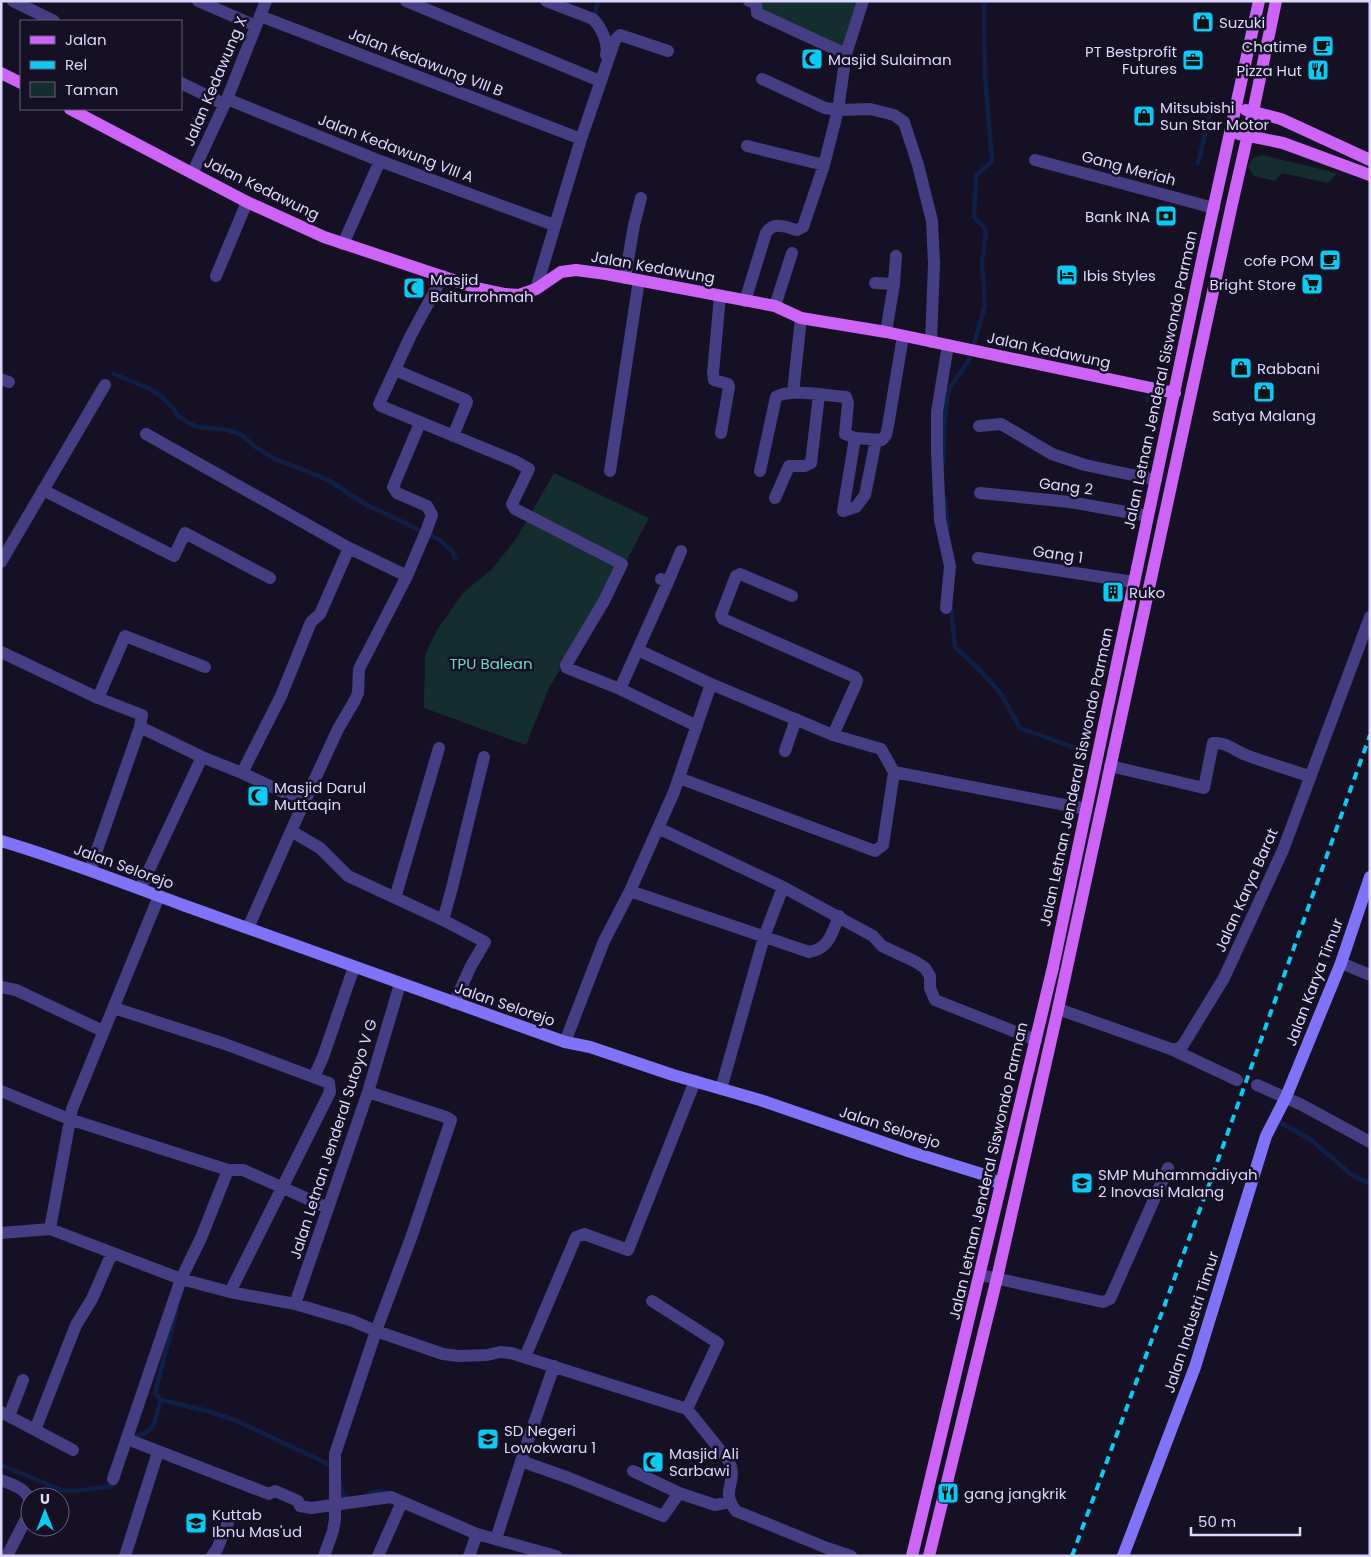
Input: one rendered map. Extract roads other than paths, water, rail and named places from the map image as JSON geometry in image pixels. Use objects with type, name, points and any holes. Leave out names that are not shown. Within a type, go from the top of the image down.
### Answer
[{"type":"main road","name":"Jalan Letnan Jenderal Siswondo Parman","points":[[912,1556],[1036,1040],[1259,1]]},
{"type":"main road","name":"Jalan Letnan Jenderal Siswondo Parman","points":[[929,1556],[997,1278],[1058,1008],[1276,1]]},
{"type":"main road","points":[[1,73],[20,82]]},
{"type":"main road","points":[[1236,108],[1285,120],[1370,160]]},
{"type":"main road","name":"Jalan Kedawung","points":[[72,110],[247,202],[343,244],[477,288],[519,295],[536,289],[561,272],[568,270],[584,271],[775,306],[801,318],[886,332],[1174,393]]},
{"type":"main road","points":[[1232,132],[1283,143],[1370,176]]},
{"type":"main road","points":[[964,1340],[980,1344]]},
{"type":"street","points":[[12,1],[52,20]]},
{"type":"street","name":"Jalan Kedawung VIII B","points":[[198,1],[258,21],[581,139]]},
{"type":"street","name":"Jalan Kedawung X","points":[[193,172],[226,101],[266,1]]},
{"type":"street","points":[[406,1],[601,79]]},
{"type":"street","points":[[546,1],[596,21],[606,43],[607,51],[601,71],[601,79]]},
{"type":"street","points":[[749,1],[756,3],[757,14],[846,54]]},
{"type":"street","points":[[745,301],[766,233],[772,226],[801,229],[806,220],[824,165],[838,110],[846,54],[863,1]]},
{"type":"street","points":[[536,289],[554,225],[614,40],[620,35],[668,51]]},
{"type":"street","points":[[762,79],[825,108],[838,110],[870,109],[894,114],[904,122],[918,165],[932,221],[934,264],[931,342]]},
{"type":"street","name":"Jalan Kedawung VIII A","points":[[182,83],[380,161],[554,225]]},
{"type":"street","points":[[747,146],[824,165]]},
{"type":"street","name":"Gang Meriah","points":[[1035,160],[1214,208]]},
{"type":"street","points":[[343,244],[380,161]]},
{"type":"street","points":[[625,278],[634,225],[642,198]]},
{"type":"street","points":[[216,276],[247,202]]},
{"type":"street","points":[[775,306],[792,253]]},
{"type":"street","points":[[886,332],[894,284],[896,256]]},
{"type":"street","points":[[443,276],[411,335],[379,404],[420,423],[516,461],[530,469],[512,504],[516,509],[622,564],[604,601],[566,665],[571,670],[620,690],[697,726]]},
{"type":"street","points":[[610,472],[639,280]]},
{"type":"street","points":[[875,283],[894,284]]},
{"type":"street","points":[[720,296],[713,373],[714,380],[728,384],[729,387],[721,433]]},
{"type":"street","points":[[793,393],[801,318]]},
{"type":"street","points":[[760,471],[776,397],[780,394],[793,393],[846,397],[848,399],[845,434],[855,438],[882,440],[886,435],[903,336]]},
{"type":"street","points":[[946,608],[950,566],[940,520],[936,444],[937,412],[948,345]]},
{"type":"street","points":[[395,370],[466,400],[467,402],[454,436]]},
{"type":"street","points":[[1,562],[105,385]]},
{"type":"street","points":[[775,498],[789,466],[805,466],[810,463],[819,395]]},
{"type":"street","points":[[248,928],[338,729],[358,693],[359,669],[407,576],[426,533],[432,515],[430,509],[397,493],[393,487],[420,423]]},
{"type":"street","points":[[979,426],[1001,424],[1052,454],[1085,465],[1156,480]]},
{"type":"street","points":[[146,434],[349,548],[407,576]]},
{"type":"street","points":[[855,438],[843,511],[856,507],[865,495],[876,440]]},
{"type":"street","points":[[42,490],[174,556],[185,533],[270,578]]},
{"type":"street","name":"Gang 2","points":[[980,493],[1070,502],[1148,516]]},
{"type":"street","points":[[242,773],[281,696],[311,622],[320,614],[349,548]]},
{"type":"street","points":[[620,690],[638,650],[664,580],[681,550]]},
{"type":"street","name":"Gang 1","points":[[978,558],[1134,582]]},
{"type":"street","points":[[792,596],[740,574],[736,576],[721,615],[723,619],[855,677],[857,680],[856,684],[833,735]]},
{"type":"street","name":"Jalan Karya Barat","points":[[1171,1049],[1178,1049],[1183,1045],[1224,978],[1284,850],[1309,776],[1370,616]]},
{"type":"street","points":[[98,698],[124,636],[205,667]]},
{"type":"street","points":[[638,650],[711,684],[833,735],[881,749],[894,772],[886,834],[883,845],[875,851],[679,778]]},
{"type":"street","points":[[1,652],[98,698],[142,715],[140,727],[90,870]]},
{"type":"street","points":[[564,1042],[604,940],[630,891],[679,778],[711,684]]},
{"type":"street","points":[[785,751],[796,719]]},
{"type":"street","points":[[140,727],[202,757],[305,802]]},
{"type":"street","points":[[1110,766],[1204,788],[1213,742],[1215,742],[1225,744],[1243,754],[1309,776]]},
{"type":"street","points":[[395,898],[438,748]]},
{"type":"street","points":[[140,889],[202,757]]},
{"type":"street","points":[[443,920],[484,757]]},
{"type":"street","points":[[894,772],[1086,809]]},
{"type":"street","points":[[658,828],[783,887],[839,916],[872,936],[882,946],[916,962],[925,968],[930,976],[930,988],[935,1000],[1036,1040]]},
{"type":"street","points":[[291,831],[320,848],[348,876],[486,942],[471,966],[454,1003]]},
{"type":"street","name":"Jalan Selorejo","points":[[1,841],[90,870],[564,1042],[590,1047],[760,1100],[911,1152],[985,1175],[1001,1185]]},
{"type":"street","name":"Jalan Karya Timur","points":[[1286,1097],[1341,963],[1370,878]]},
{"type":"street","points":[[721,1089],[764,937],[783,887]]},
{"type":"street","points":[[630,891],[809,952],[817,951],[826,944],[839,916]]},
{"type":"street","points":[[50,1229],[72,1109],[159,896]]},
{"type":"street","points":[[1341,963],[1370,975]]},
{"type":"street","points":[[314,1077],[354,967]]},
{"type":"street","name":"Jalan Letnan Jenderal Sutoyo V G","points":[[294,1304],[368,1092],[400,984]]},
{"type":"street","points":[[1,986],[16,990],[103,1031]]},
{"type":"street","points":[[114,1008],[225,1044],[329,1083],[330,1092],[230,1292]]},
{"type":"street","points":[[1058,1008],[1171,1049],[1237,1080]]},
{"type":"street","points":[[525,1357],[578,1235],[584,1234],[628,1250],[695,1081]]},
{"type":"street","points":[[1257,1085],[1286,1097],[1370,1142]]},
{"type":"street","points":[[1,1091],[70,1118],[228,1170],[243,1170],[328,1208]]},
{"type":"street","points":[[324,1556],[333,1532],[335,1519],[335,1454],[376,1331],[411,1238],[451,1120],[368,1092]]},
{"type":"street","name":"Jalan Industri Timur","points":[[1122,1556],[1196,1367],[1270,1127],[1286,1097]]},
{"type":"street","points":[[980,1275],[1103,1302],[1110,1299],[1168,1168]]},
{"type":"street","points":[[112,1479],[131,1440],[143,1388],[181,1279],[201,1238],[228,1170]]},
{"type":"street","points":[[1,1233],[50,1229],[181,1279],[230,1292],[294,1304],[354,1321],[376,1331],[443,1354],[472,1356],[500,1352],[511,1353],[687,1409],[730,1461],[733,1468],[728,1496],[736,1511],[851,1556]]},
{"type":"street","points":[[35,1430],[76,1324],[92,1299],[112,1253]]},
{"type":"street","points":[[652,1301],[718,1343],[687,1409]]},
{"type":"street","points":[[497,1535],[554,1366]]},
{"type":"street","points":[[23,1380],[5,1414],[73,1450]]},
{"type":"street","points":[[131,1440],[269,1494],[275,1491],[298,1501],[300,1506],[311,1508],[391,1497],[476,1534],[497,1535],[556,1556]]},
{"type":"street","points":[[125,1556],[158,1452]]},
{"type":"street","points":[[521,1461],[663,1516],[679,1493]]},
{"type":"street","points":[[633,1471],[679,1493],[715,1505],[730,1502]]},
{"type":"street","points":[[1,1480],[20,1489]]},
{"type":"street","points":[[378,1556],[402,1502]]},
{"type":"street","points":[[212,1556],[217,1549],[230,1518]]},
{"type":"street","points":[[7,1556],[20,1531]]},
{"type":"street","points":[[469,1556],[476,1534]]},
{"type":"waterway","points":[[592,14],[595,14],[598,1]]},
{"type":"waterway","points":[[943,464],[945,416],[949,389],[969,360],[985,306],[982,262],[986,233],[984,227],[974,217],[976,176],[992,161],[985,77],[984,1]]},
{"type":"waterway","points":[[1198,163],[1213,103]]},
{"type":"waterway","points":[[114,374],[150,389],[162,397],[178,416],[189,423],[197,427],[228,430],[240,434],[257,448],[277,460],[319,476],[368,506],[440,540],[452,551],[455,558]]},
{"type":"waterway","points":[[945,499],[948,529]]},
{"type":"waterway","points":[[951,606],[955,647],[981,671],[1001,694],[1020,728],[1084,751]]},
{"type":"waterway","points":[[1279,1122],[1310,1139],[1352,1175],[1370,1184]]},
{"type":"waterway","points":[[161,1400],[155,1393],[177,1308]]},
{"type":"waterway","points":[[133,1441],[135,1436],[147,1432],[154,1424],[161,1400],[204,1410],[237,1421],[333,1468]]},
{"type":"waterway","points":[[1,1465],[64,1491],[112,1486],[116,1482]]},
{"type":"waterway","points":[[340,1481],[343,1497],[349,1498]]},
{"type":"waterway","points":[[366,1495],[380,1491],[390,1493]]},
{"type":"waterway","points":[[556,1553],[566,1556]]},
{"type":"railway","points":[[1072,1556],[1213,1174],[1370,735]]},
{"type":"place","name":"Suzuki","points":[[1203,22]]},
{"type":"place","name":"Chatime","points":[[1323,46]]},
{"type":"place","name":"Masjid Sulaiman","points":[[812,59]]},
{"type":"place","name":"PT Bestprofit Futures","points":[[1193,60]]},
{"type":"place","name":"Pizza Hut","points":[[1318,70]]},
{"type":"place","name":"Mitsubishi Sun Star Motor","points":[[1144,116]]},
{"type":"place","name":"Bank INA","points":[[1166,216]]},
{"type":"place","name":"cofe POM","points":[[1330,260]]},
{"type":"place","name":"Ibis Styles","points":[[1067,275]]},
{"type":"place","name":"Bright Store","points":[[1312,284]]},
{"type":"place","name":"Masjid Baiturrohmah","points":[[414,288]]},
{"type":"place","name":"Rabbani","points":[[1241,368]]},
{"type":"place","name":"Satya Malang","points":[[1264,392]]},
{"type":"place","name":"Ruko","points":[[1113,592]]},
{"type":"place","name":"Masjid Darul Muttaqin","points":[[258,796]]},
{"type":"place","name":"SMP Muhammadiyah 2 Inovasi Malang","points":[[1082,1183]]},
{"type":"place","name":"SD Negeri Lowokwaru 1","points":[[488,1439]]},
{"type":"place","name":"Masjid Ali Sarbawi","points":[[653,1462]]},
{"type":"place","name":"gang jangkrik","points":[[948,1493]]},
{"type":"place","name":"Kuttab Ibnu Mas'ud","points":[[196,1523]]},
{"type":"park label","name":"TPU Balean","points":[[491,663]]}]
